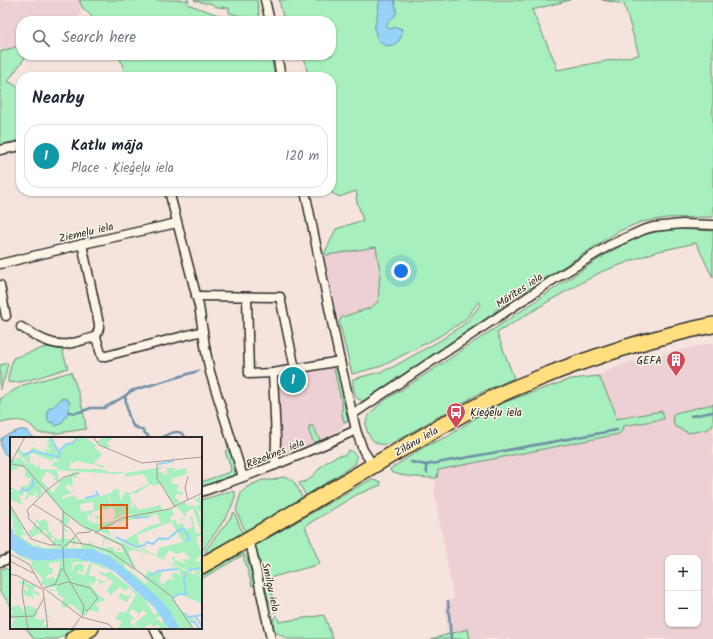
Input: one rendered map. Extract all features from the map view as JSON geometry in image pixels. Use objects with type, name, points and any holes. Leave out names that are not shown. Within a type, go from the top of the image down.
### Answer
[{"type":"highway","name":"Zīlānu iela","points":[[202,565],[247,541],[449,421],[496,396],[570,366],[621,348],[713,325]]},
{"type":"highway","points":[[73,639],[89,629]]},
{"type":"street","points":[[265,0],[269,16]]},
{"type":"street","points":[[278,60],[280,72]]},
{"type":"street","points":[[0,150],[16,147]]},
{"type":"street","points":[[170,196],[196,296],[210,372],[243,478]]},
{"type":"street","points":[[306,196],[340,361],[356,430],[360,443],[373,465]]},
{"type":"street","name":"Ziemeļu iela","points":[[0,264],[177,223]]},
{"type":"street","name":"Mārītes iela","points":[[353,414],[556,278],[610,245],[653,227],[682,224],[713,225]]},
{"type":"street","points":[[82,244],[99,324],[96,337],[102,357],[203,331]]},
{"type":"street","points":[[0,285],[6,316]]},
{"type":"street","points":[[196,296],[280,298],[295,369]]},
{"type":"street","points":[[247,297],[249,374],[273,373],[340,361]]},
{"type":"street","points":[[21,327],[47,342],[58,344],[68,344],[96,337]]},
{"type":"street","points":[[273,373],[276,440],[275,465]]},
{"type":"street","name":"Rēzeknes iela","points":[[202,492],[243,478],[297,457],[356,430]]},
{"type":"street","name":"Smilgu iela","points":[[247,541],[252,551],[271,639]]},
{"type":"street","points":[[0,562],[10,558]]},
{"type":"street","points":[[155,629],[160,639]]},
{"type":"shaded area","points":[[0,0],[79,0],[83,8],[80,16],[16,16],[16,47],[0,52]]},
{"type":"shaded area","points":[[376,247],[380,272],[378,302],[370,308],[342,317],[339,322],[324,254],[328,255]]},
{"type":"shaded area","points":[[713,343],[713,404],[675,413],[705,430],[713,426],[713,639],[470,639],[468,629],[447,635],[445,601],[454,600],[434,491],[438,470],[619,434],[622,426],[663,419],[662,411],[616,419],[614,409],[599,376],[625,364],[652,356]]},
{"type":"shaded area","points":[[325,367],[335,368],[338,371],[348,421],[339,430],[279,460],[279,398],[277,380],[278,378]]},
{"type":"green space","points":[[79,0],[189,0],[187,4],[222,16],[91,16],[83,8]]},
{"type":"green space","points":[[194,0],[257,0],[259,16],[240,16],[229,13],[229,8],[217,7],[210,3]]},
{"type":"green space","points":[[279,0],[570,0],[532,10],[555,62],[557,70],[639,55],[624,4],[602,0],[713,0],[713,217],[667,218],[641,222],[619,231],[496,310],[492,317],[363,401],[359,400],[354,392],[353,379],[391,368],[441,340],[467,322],[481,304],[479,301],[465,320],[438,337],[382,366],[352,374],[339,322],[342,317],[370,308],[378,302],[380,272],[376,247],[328,255],[324,254],[336,229],[363,220],[356,199],[356,191],[339,197],[336,195],[336,72],[307,72],[305,60],[336,60],[336,16],[283,16]]},
{"type":"green space","points":[[16,47],[16,60],[23,60],[8,81],[16,86],[16,141],[0,145],[0,52]]},
{"type":"green space","points":[[121,60],[272,60],[274,72],[124,72]]},
{"type":"green space","points":[[677,229],[713,231],[713,278],[696,243],[655,252],[601,272],[549,301],[497,333],[514,378],[480,393],[394,442],[379,444],[370,437],[366,426],[367,419],[379,405],[390,397],[613,251],[636,238],[647,234]]},
{"type":"green space","points":[[46,347],[62,350],[68,368],[20,382],[8,382],[13,358]]},
{"type":"green space","points":[[8,363],[5,376],[0,390],[0,365]]},
{"type":"green space","points":[[334,369],[338,371],[348,421],[344,422],[341,410],[343,409]]},
{"type":"green space","points":[[71,372],[80,397],[86,429],[58,433],[38,433],[33,427],[25,422],[16,421],[0,423],[0,399],[23,385]]},
{"type":"green space","points":[[599,376],[614,409],[616,419],[662,411],[664,419],[623,426],[622,431],[619,434],[438,470],[437,478],[407,476],[391,472],[390,469],[426,446],[449,436],[491,407],[571,379]]},
{"type":"green space","points":[[713,404],[713,426],[705,430],[689,433],[674,425],[673,415],[675,413]]},
{"type":"green space","points":[[309,426],[313,426],[320,440],[314,443],[309,432]]},
{"type":"green space","points":[[227,450],[231,454],[235,462],[234,474],[223,481],[202,488],[202,482],[230,472],[231,468],[225,451]]},
{"type":"green space","points":[[349,450],[356,456],[355,464],[306,496],[299,483],[307,481],[322,465],[335,457],[345,455]]},
{"type":"green space","points":[[282,477],[289,478],[293,482],[299,490],[302,498],[246,532],[236,510],[241,493],[247,487],[262,480],[273,480]]},
{"type":"green space","points":[[368,481],[380,481],[381,485],[356,495],[305,526],[320,564],[269,578],[276,611],[274,612],[267,596],[256,551],[256,545]]},
{"type":"green space","points":[[231,491],[235,492],[235,498],[228,514],[202,551],[202,500]]},
{"type":"green space","points":[[234,512],[243,534],[207,553],[205,551]]},
{"type":"green space","points":[[243,553],[247,558],[255,585],[252,586],[243,555],[202,578],[202,574]]},
{"type":"green space","points":[[5,568],[10,570],[10,605],[0,592],[0,570]]},
{"type":"green space","points":[[277,615],[279,622],[324,615],[333,639],[287,639],[274,631],[273,621]]},
{"type":"green space","points":[[27,629],[73,629],[58,639],[34,639]]},
{"type":"green space","points":[[468,629],[470,639],[431,639]]},
{"type":"water","points":[[380,0],[394,0],[396,12],[394,17],[389,20],[387,27],[390,29],[396,27],[402,29],[401,36],[398,41],[390,46],[380,42],[375,30]]},
{"type":"water","points":[[62,398],[67,399],[70,405],[61,424],[56,426],[54,423],[48,421],[47,411]]},
{"type":"water","points":[[24,430],[28,431],[32,437],[10,437],[10,457],[6,455],[1,445],[1,439],[4,436]]},
{"type":"waterway","points":[[125,396],[131,391],[198,371]]},
{"type":"waterway","points":[[69,412],[75,413],[91,408],[104,408],[125,396],[128,414],[133,426],[142,430],[149,437]]},
{"type":"waterway","points":[[691,416],[713,412]]},
{"type":"waterway","points":[[427,473],[426,465],[617,430]]},
{"type":"waterway","points":[[163,437],[174,432],[182,433],[186,437]]},
{"type":"waterway","points":[[411,462],[426,465]]},
{"type":"waterway","points":[[448,601],[451,639]]},
{"type":"place","name":"GEFA","points":[[676,377]]},
{"type":"place","name":"Katlu māja","points":[[293,380]]},
{"type":"place","name":"Ķieģeļu iela","points":[[456,429]]}]
